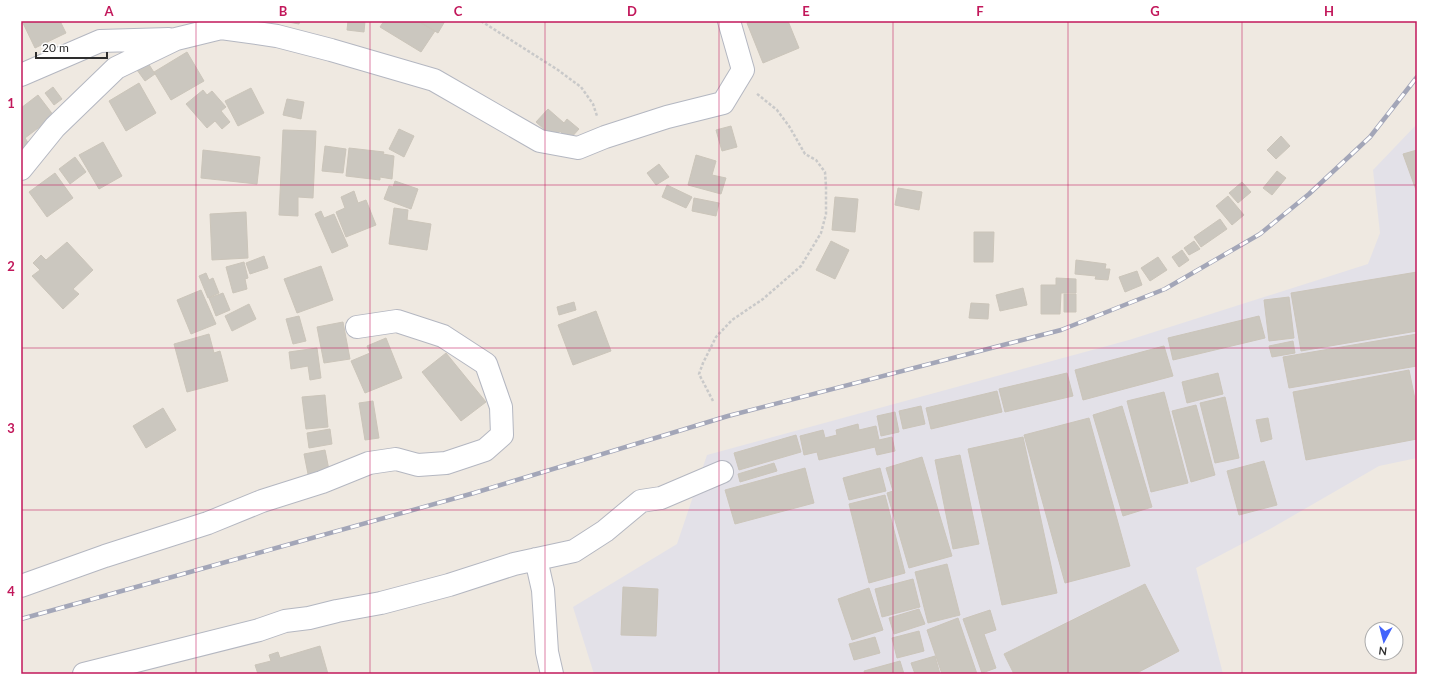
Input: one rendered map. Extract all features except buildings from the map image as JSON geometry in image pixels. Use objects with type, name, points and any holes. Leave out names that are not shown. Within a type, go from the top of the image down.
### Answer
[{"type":"street","points":[[21,75],[100,41],[176,38],[221,28],[277,36],[434,80],[540,141],[578,148],[605,137],[666,117],[723,103],[744,70],[729,21]]},
{"type":"street","points":[[21,169],[55,127],[116,68],[176,38]]},
{"type":"street","points":[[21,586],[105,556],[208,523],[262,501],[322,482],[369,463],[396,459],[418,465],[446,463],[485,450],[502,435],[501,407],[486,364],[443,336],[397,321],[357,327]]},
{"type":"street","points":[[84,674],[259,630],[285,621],[309,618],[381,603],[449,585],[514,564],[574,551],[605,531],[641,501],[661,498],[722,472]]},
{"type":"street","points":[[536,559],[543,590],[547,652],[552,674]]},
{"type":"path","points":[[481,21],[558,70],[581,87],[593,104],[605,137]]},
{"type":"path","points":[[713,401],[699,374],[716,337],[732,320],[763,299],[801,266],[821,233],[826,214],[826,186],[824,172],[816,160],[805,154],[789,126],[777,110],[756,92],[740,75]]},
{"type":"shaded area","points":[[1417,124],[1417,458],[1379,466],[1270,529],[1196,568],[1223,674],[594,674],[573,607],[677,544],[707,455],[1129,340],[1368,264],[1380,233],[1373,170]]},
{"type":"railway","points":[[21,619],[474,493],[728,416],[1061,330],[1165,289],[1260,234],[1309,194],[1370,137],[1417,77]]}]
